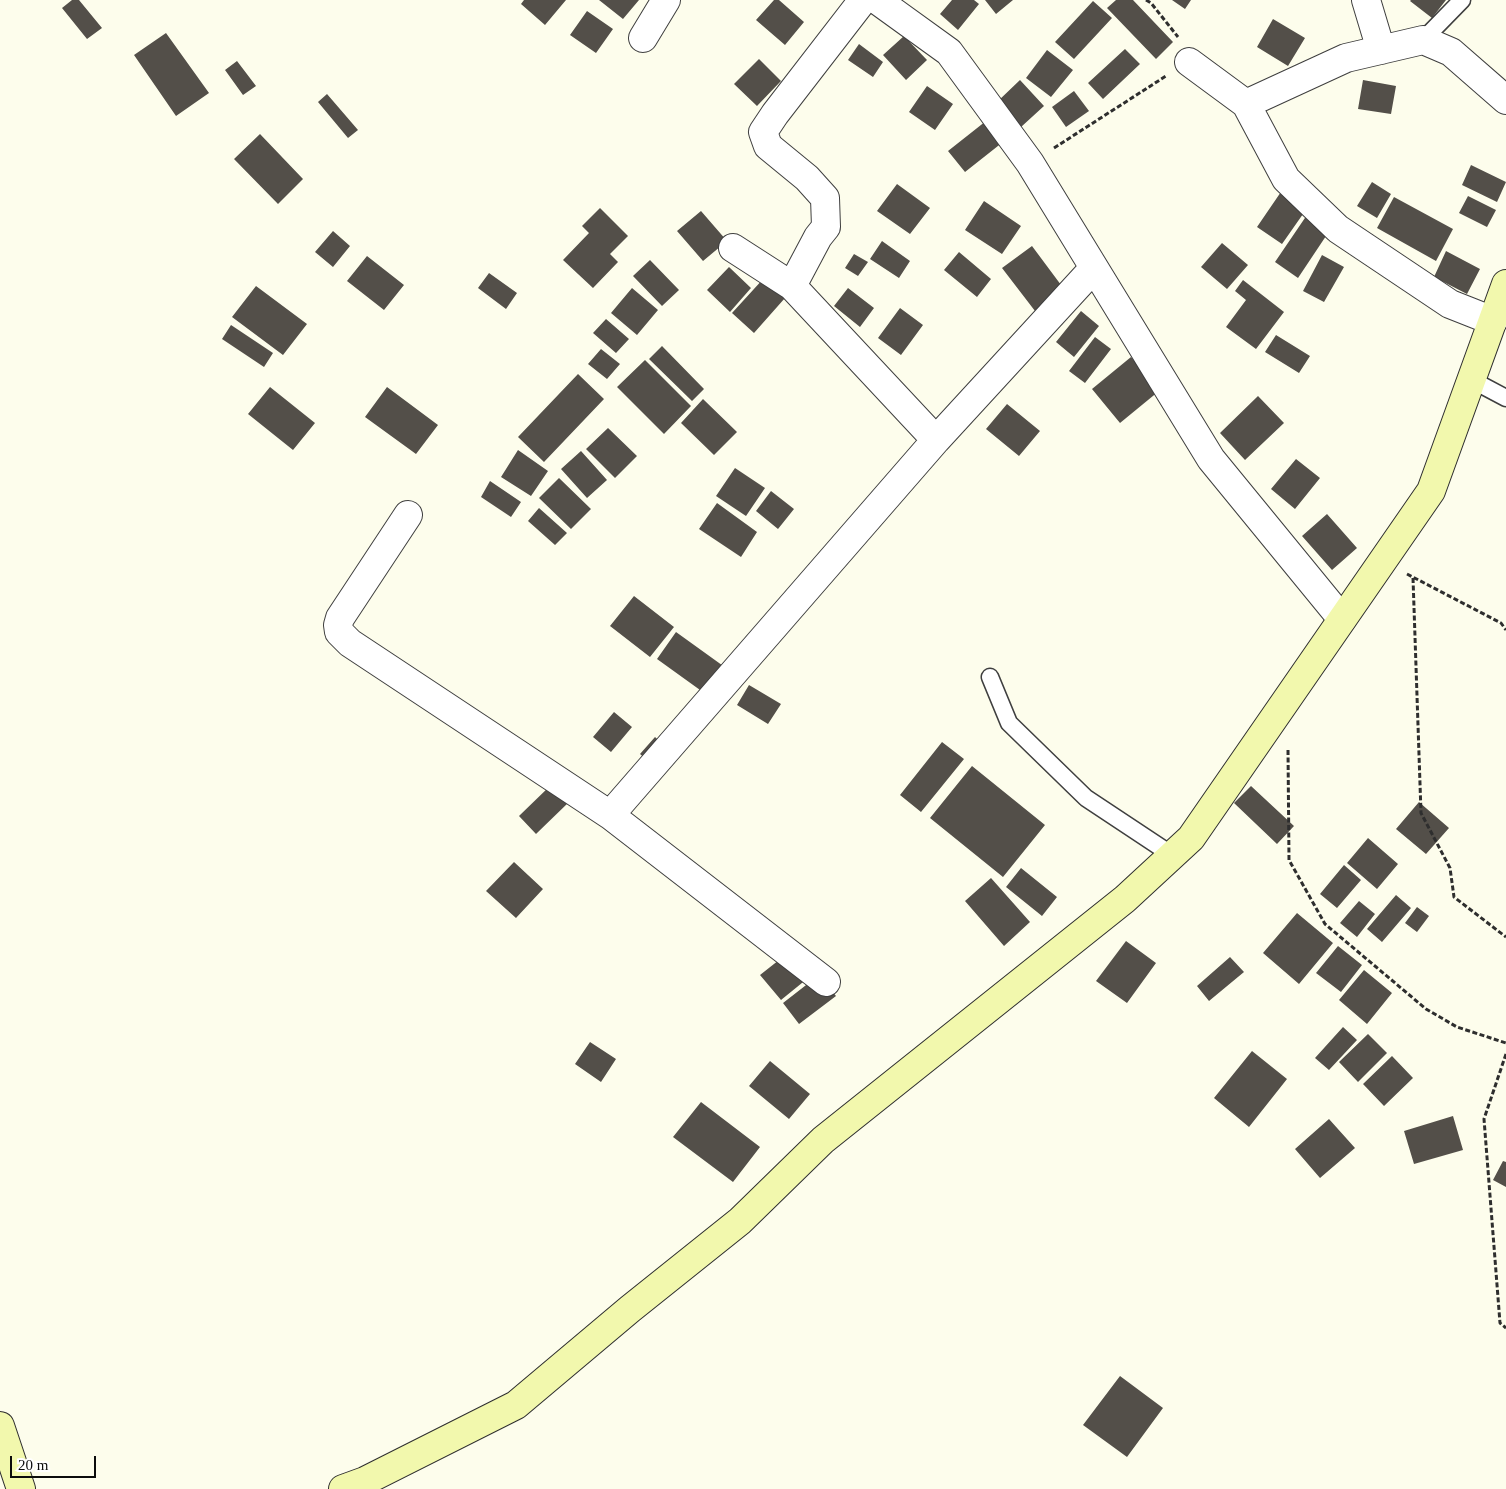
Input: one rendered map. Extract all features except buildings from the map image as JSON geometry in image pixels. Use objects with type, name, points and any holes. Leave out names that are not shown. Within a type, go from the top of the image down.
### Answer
[{"type":"street","points":[[643,38],[666,0]]},
{"type":"street","points":[[792,286],[818,237],[826,227],[825,198],[807,178],[768,146],[763,132],[863,0]]},
{"type":"street","points":[[877,0],[949,52],[1030,163],[1210,459],[1342,619]]},
{"type":"street","points":[[1366,0],[1381,50]]},
{"type":"street","points":[[1246,104],[1346,58],[1423,40],[1451,52],[1506,100]]},
{"type":"street","points":[[1189,62],[1246,104],[1286,179],[1338,229],[1450,304],[1493,321]]},
{"type":"street","points":[[733,248],[792,286],[936,440]]},
{"type":"street","points":[[610,816],[936,440],[1094,268]]},
{"type":"street","points":[[342,1489],[365,1481],[516,1405],[630,1309],[740,1221],[823,1140],[1125,898],[1191,838],[1431,491],[1506,284]]},
{"type":"street","points":[[408,515],[340,618],[339,632],[350,643],[610,816],[826,982]]},
{"type":"street","points":[[0,1426],[22,1489]]},
{"type":"lane","points":[[1423,40],[1462,0]]},
{"type":"lane","points":[[1472,380],[1506,398]]},
{"type":"lane","points":[[990,677],[1010,722],[1086,798],[1172,855]]},
{"type":"path","points":[[1030,163],[1189,62],[1183,45],[1151,3],[1146,0]]},
{"type":"path","points":[[1382,562],[1501,623],[1506,630]]},
{"type":"path","points":[[1413,578],[1421,813],[1450,868],[1454,896],[1506,937]]},
{"type":"path","points":[[1288,750],[1289,860],[1325,924],[1426,1010],[1457,1027],[1506,1043]]},
{"type":"path","points":[[1506,1054],[1484,1119],[1500,1322],[1506,1328]]}]
